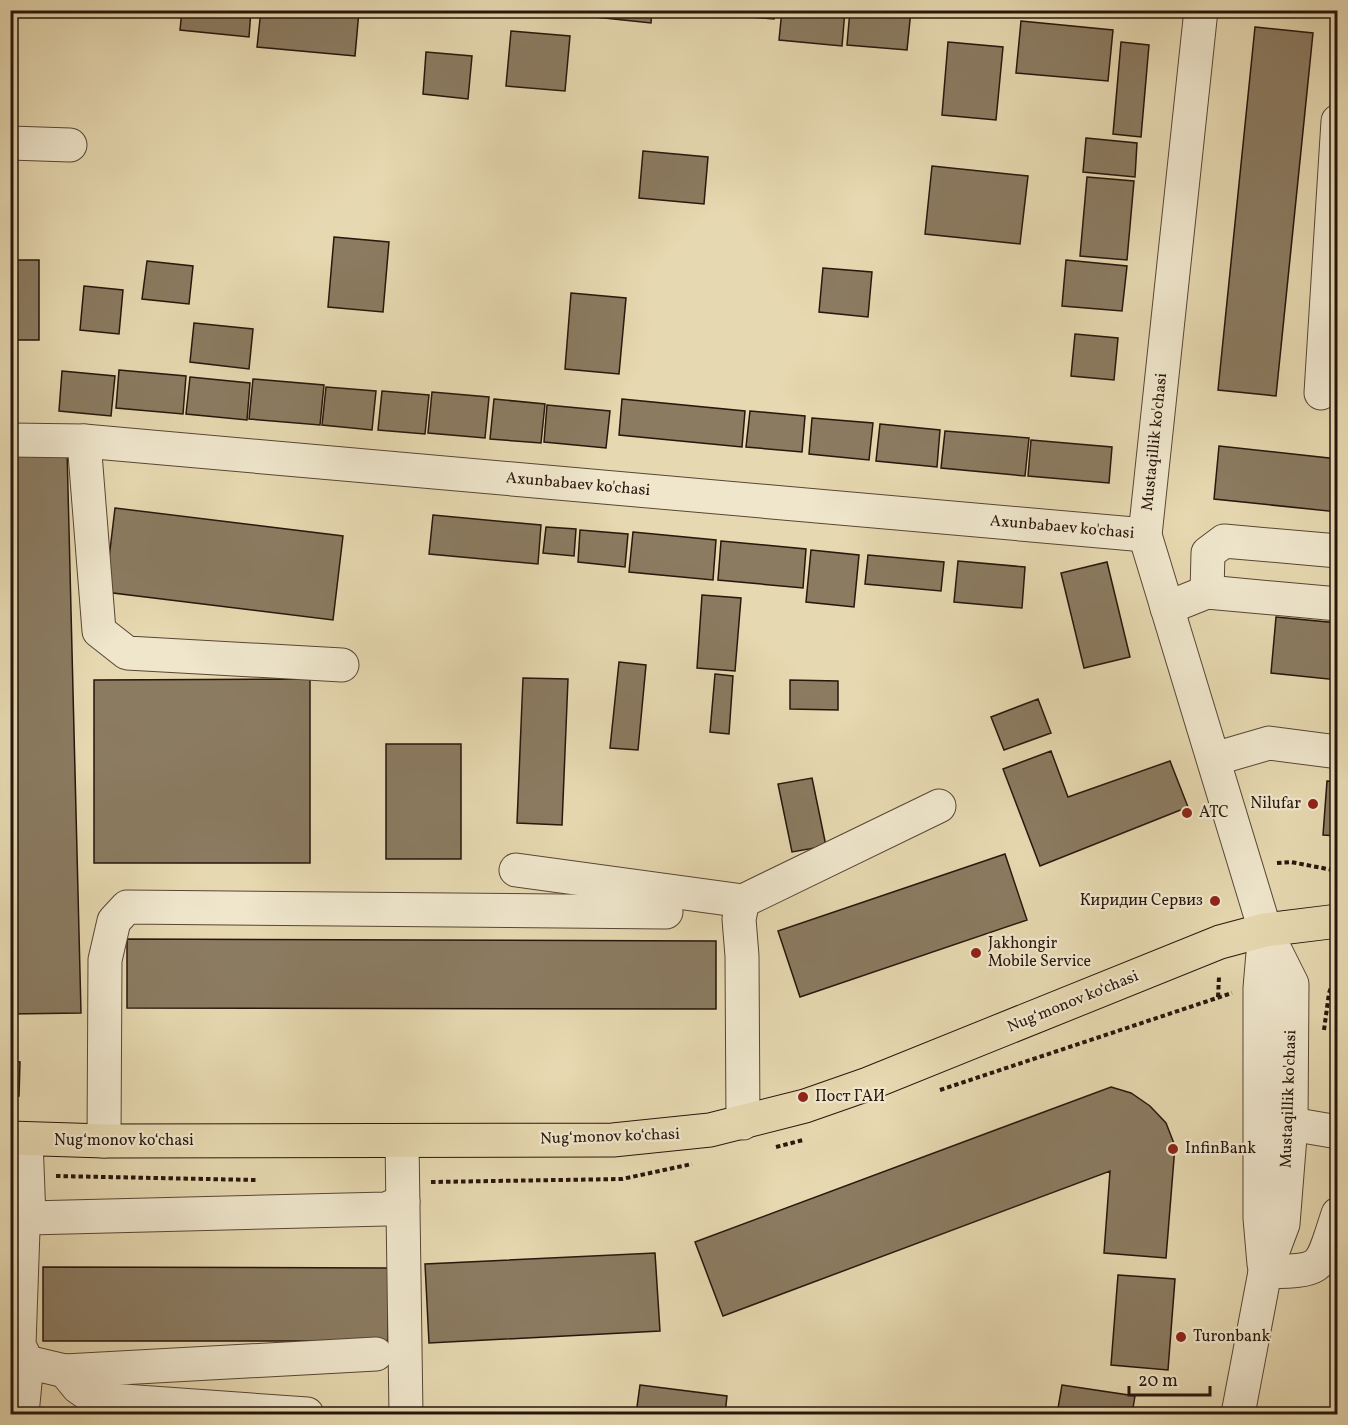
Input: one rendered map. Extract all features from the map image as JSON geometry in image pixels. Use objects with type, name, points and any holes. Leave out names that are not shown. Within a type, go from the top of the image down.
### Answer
[{"type":"main road","name":"Nugʻmonov koʻchasi","points":[[16,1140],[402,1141],[645,1138],[743,1123],[805,1106],[868,1084],[1220,942],[1265,930],[1338,921]]},
{"type":"street","name":"Mustaqillik ko'chasi","points":[[1201,10],[1145,536],[1265,930],[1292,984],[1291,1124],[1283,1224],[1265,1272],[1238,1414]]},
{"type":"street","points":[[1321,393],[1337,124]]},
{"type":"street","points":[[10,143],[70,145]]},
{"type":"street","name":"Axunbabaev ko'chasi","points":[[10,440],[84,441],[1145,536]]},
{"type":"street","points":[[84,441],[99,632],[127,653],[342,665]]},
{"type":"street","points":[[1207,592],[1208,553],[1224,542],[1338,551]]},
{"type":"street","points":[[1167,608],[1207,592],[1338,604]]},
{"type":"street","points":[[1214,759],[1269,743],[1338,752]]},
{"type":"street","points":[[516,870],[743,901],[939,806]]},
{"type":"street","points":[[743,901],[739,919],[742,956],[743,1123]]},
{"type":"street","points":[[104,1141],[105,960],[114,921],[127,907],[666,912]]},
{"type":"street","name":"Mustaqillik ko'chasi","points":[[1265,930],[1260,988],[1260,1206],[1265,1272]]},
{"type":"street","points":[[1291,1124],[1338,1132]]},
{"type":"street","points":[[16,1140],[29,1218],[23,1230],[19,1345],[27,1362],[22,1414]]},
{"type":"street","points":[[402,1141],[406,1414]]},
{"type":"street","points":[[29,1218],[386,1209],[404,1202]]},
{"type":"street","points":[[1265,1272],[1310,1270],[1323,1259],[1338,1214]]},
{"type":"street","points":[[27,1362],[65,1371],[376,1354]]},
{"type":"street","points":[[65,1371],[78,1387],[96,1398],[307,1414]]},
{"type":"path","points":[[1277,863],[1291,862],[1338,871]]},
{"type":"path","points":[[1218,997],[1219,977]]},
{"type":"path","points":[[1327,980],[1333,979]]},
{"type":"building","points":[[182,10],[251,10],[249,37],[180,30]]},
{"type":"building","points":[[261,10],[359,11],[355,56],[257,47]]},
{"type":"building","points":[[595,10],[652,10],[651,23],[595,17]]},
{"type":"building","points":[[751,10],[775,10],[774,19],[751,17]]},
{"type":"building","points":[[782,10],[845,10],[842,46],[779,40]]},
{"type":"building","points":[[850,10],[911,10],[907,50],[847,45]]},
{"type":"building","points":[[1021,21],[1113,30],[1108,81],[1016,73]]},
{"type":"building","points":[[1255,27],[1313,33],[1276,396],[1218,390]]},
{"type":"building","points":[[511,31],[570,36],[565,91],[506,86]]},
{"type":"building","points":[[948,42],[1003,47],[996,120],[942,115]]},
{"type":"building","points":[[1121,42],[1149,45],[1141,137],[1113,134]]},
{"type":"building","points":[[426,52],[472,56],[468,99],[423,94]]},
{"type":"building","points":[[1086,138],[1137,143],[1135,177],[1083,172]]},
{"type":"building","points":[[643,151],[708,157],[704,204],[639,198]]},
{"type":"building","points":[[932,166],[1028,176],[1020,244],[925,234]]},
{"type":"building","points":[[1087,177],[1134,181],[1127,260],[1080,256]]},
{"type":"building","points":[[10,220],[12,260],[39,260],[39,340],[10,340]]},
{"type":"building","points":[[334,237],[389,242],[383,312],[328,307]]},
{"type":"building","points":[[1066,260],[1127,266],[1122,311],[1062,306]]},
{"type":"building","points":[[147,261],[193,266],[189,304],[142,299]]},
{"type":"building","points":[[823,268],[872,272],[868,317],[819,312]]},
{"type":"building","points":[[84,286],[123,290],[119,334],[80,330]]},
{"type":"building","points":[[571,293],[626,298],[619,374],[565,369]]},
{"type":"building","points":[[194,323],[253,329],[249,369],[190,362]]},
{"type":"building","points":[[1075,334],[1118,338],[1114,380],[1071,376]]},
{"type":"building","points":[[119,370],[186,376],[183,414],[116,408]]},
{"type":"building","points":[[62,371],[115,376],[111,416],[59,411]]},
{"type":"building","points":[[190,377],[250,383],[247,420],[186,414]]},
{"type":"building","points":[[253,379],[324,385],[320,425],[249,419]]},
{"type":"building","points":[[326,387],[376,391],[372,430],[322,425]]},
{"type":"building","points":[[382,391],[429,395],[425,434],[378,430]]},
{"type":"building","points":[[432,392],[489,397],[485,438],[428,433]]},
{"type":"building","points":[[494,399],[545,404],[541,443],[490,439]]},
{"type":"building","points":[[622,399],[745,411],[742,447],[619,435]]},
{"type":"building","points":[[547,405],[610,411],[606,448],[544,442]]},
{"type":"building","points":[[750,411],[805,416],[802,452],[746,447]]},
{"type":"building","points":[[812,418],[873,423],[869,460],[809,454]]},
{"type":"building","points":[[880,424],[940,430],[937,467],[876,461]]},
{"type":"building","points":[[945,431],[1029,438],[1025,476],[941,468]]},
{"type":"building","points":[[1031,440],[1112,447],[1109,483],[1028,476]]},
{"type":"building","points":[[1219,446],[1338,459],[1338,512],[1214,499]]},
{"type":"building","points":[[67,449],[81,1013],[10,1014],[10,450]]},
{"type":"building","points":[[115,508],[343,536],[333,620],[105,592]]},
{"type":"building","points":[[433,515],[541,525],[538,564],[429,554]]},
{"type":"building","points":[[546,527],[576,529],[574,556],[543,553]]},
{"type":"building","points":[[580,530],[628,534],[625,567],[578,562]]},
{"type":"building","points":[[633,532],[716,540],[713,580],[629,572]]},
{"type":"building","points":[[721,541],[806,549],[803,588],[718,580]]},
{"type":"building","points":[[811,550],[859,555],[854,607],[806,602]]},
{"type":"building","points":[[868,555],[944,562],[941,591],[865,584]]},
{"type":"building","points":[[958,561],[1025,567],[1022,608],[954,602]]},
{"type":"building","points":[[1107,562],[1130,657],[1084,668],[1061,573]]},
{"type":"building","points":[[702,595],[741,598],[735,671],[697,668]]},
{"type":"building","points":[[1276,617],[1338,623],[1338,680],[1271,673]]},
{"type":"building","points":[[619,662],[646,665],[638,750],[610,748]]},
{"type":"building","points":[[715,674],[733,676],[729,734],[710,732]]},
{"type":"building","points":[[523,678],[568,679],[562,825],[517,823]]},
{"type":"building","points":[[310,679],[310,863],[94,863],[94,680]]},
{"type":"building","points":[[790,680],[838,681],[838,710],[790,709]]},
{"type":"building","points":[[1038,699],[1051,733],[1004,750],[991,717]]},
{"type":"building","points":[[386,744],[461,744],[461,859],[386,859]]},
{"type":"building","points":[[1051,751],[1068,797],[1170,761],[1188,807],[1040,866],[1003,769]]},
{"type":"building","points":[[812,778],[826,846],[792,852],[778,784]]},
{"type":"building","points":[[1327,781],[1338,782],[1338,836],[1323,835]]},
{"type":"building","points":[[1005,854],[1027,920],[800,997],[778,931]]},
{"type":"building","points":[[127,939],[716,941],[716,1009],[127,1008]]},
{"type":"building","points":[[10,1061],[20,1062],[19,1096],[10,1096]]},
{"type":"building","points":[[1111,1087],[1131,1093],[1150,1106],[1166,1123],[1175,1146],[1166,1258],[1104,1253],[1110,1171],[723,1316],[695,1242]]},
{"type":"building","points":[[655,1253],[660,1331],[429,1343],[425,1264]]},
{"type":"building","points":[[43,1267],[388,1268],[388,1341],[43,1341]]},
{"type":"building","points":[[1118,1275],[1175,1279],[1168,1370],[1111,1365]]},
{"type":"building","points":[[640,1385],[727,1396],[725,1414],[636,1414]]},
{"type":"building","points":[[1062,1385],[1135,1396],[1132,1414],[1057,1414]]},
{"type":"place","name":"Nilufar","points":[[1313,804]]},
{"type":"place","name":"АТС","points":[[1187,813]]},
{"type":"place","name":"Киридин Сервиз","points":[[1215,901]]},
{"type":"place","name":"Jakhongir Mobile Service","points":[[976,953]]},
{"type":"place","name":"Пост ГАИ","points":[[803,1097]]},
{"type":"place","name":"InfinBank","points":[[1173,1149]]},
{"type":"place","name":"Turonbank","points":[[1181,1337]]}]
